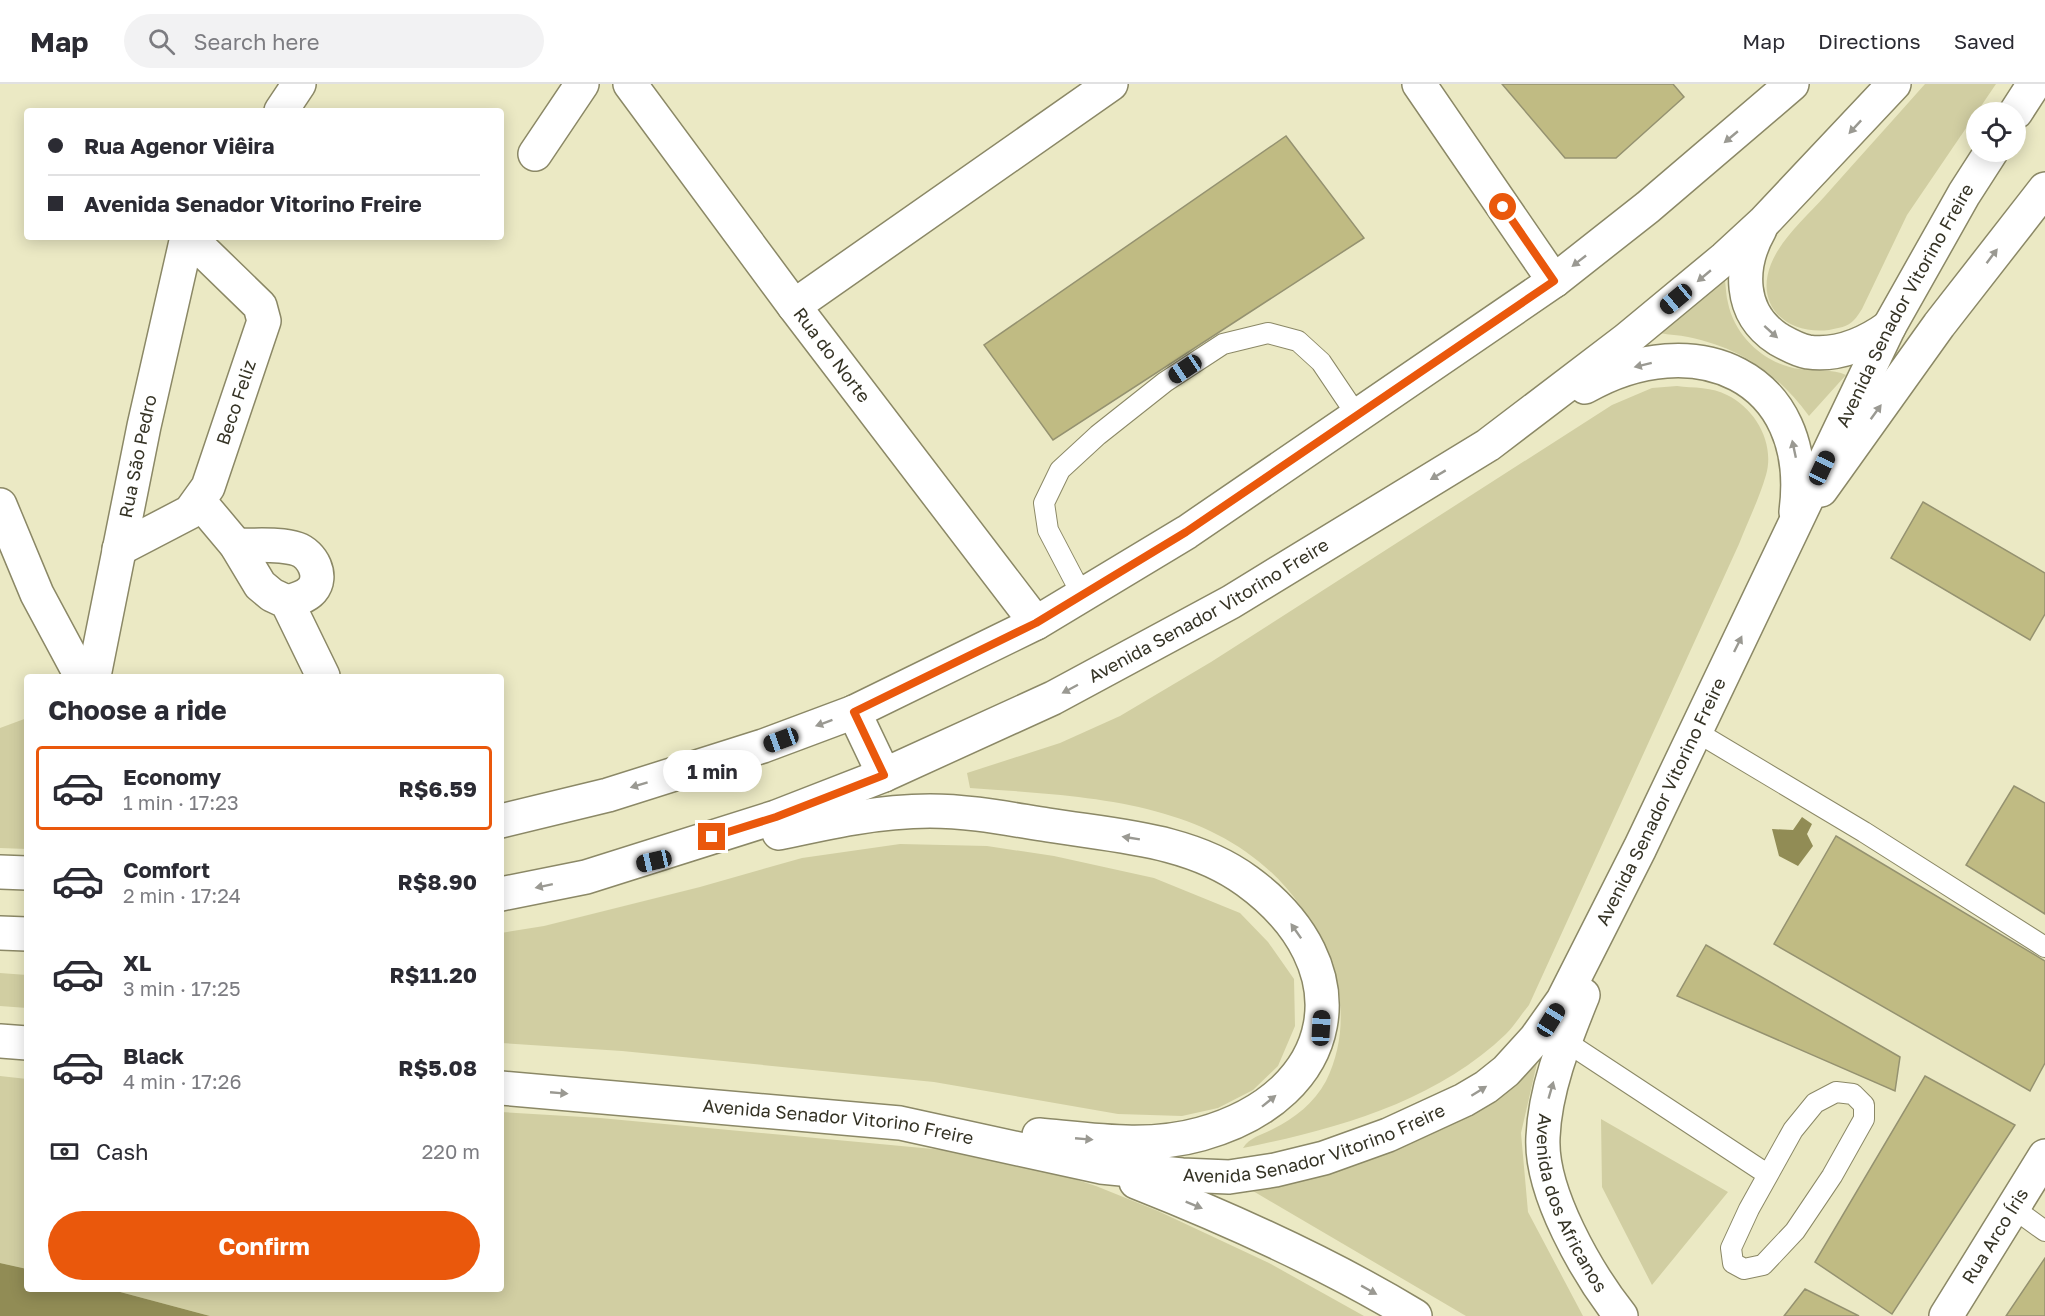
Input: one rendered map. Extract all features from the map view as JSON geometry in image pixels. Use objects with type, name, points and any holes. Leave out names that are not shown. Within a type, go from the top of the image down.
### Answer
[{"type":"main road","points":[[283,108],[299,84]]},
{"type":"main road","points":[[534,154],[582,84]]},
{"type":"main road","name":"Rua do Norte","points":[[630,84],[794,306],[1036,623]]},
{"type":"main road","points":[[794,306],[1111,84]]},
{"type":"main road","points":[[1419,84],[1554,281]]},
{"type":"main road","points":[[504,820],[608,795],[762,746],[854,712],[1036,623],[1186,532],[1554,281],[1648,207],[1792,84]]},
{"type":"main road","name":"Avenida Senador Vitorino Freire","points":[[504,893],[586,877],[776,817],[884,775],[1053,698],[1231,602],[1488,445],[1626,340],[1725,258],[1763,223],[1894,84]]},
{"type":"main road","points":[[2022,102],[2034,84]]},
{"type":"main road","name":"Avenida Senador Vitorino Freire","points":[[504,1088],[900,1123],[1101,1167],[1229,1177],[1275,1170],[1324,1158],[1388,1135],[1464,1100],[1486,1087],[1522,1055],[1551,1020],[1563,1000],[1640,848],[1889,327],[1985,162]]},
{"type":"main road","name":"Avenida Senador Vitorino Freire","points":[[1793,528],[1939,325],[2045,189]]},
{"type":"main road","points":[[1763,223],[1749,252],[1745,280],[1749,302],[1759,320],[1772,335],[1805,352],[1824,353],[1861,345],[1889,327]]},
{"type":"main road","name":"Rua São Pedro","points":[[94,674],[119,549],[187,240]]},
{"type":"main road","name":"Beco Feliz","points":[[119,549],[190,512],[208,487],[264,321],[260,306],[191,240]]},
{"type":"main road","points":[[1488,445],[1588,385],[1618,372],[1650,363],[1678,361],[1704,363],[1727,369],[1749,379],[1766,394],[1789,428],[1799,489],[1793,528]]},
{"type":"main road","points":[[199,501],[236,546],[260,585],[287,602],[323,674]]},
{"type":"main road","points":[[0,505],[37,594],[80,674]]},
{"type":"main road","points":[[236,546],[295,548],[307,553],[314,564],[317,576],[313,589],[300,598],[287,602]]},
{"type":"main road","points":[[854,712],[884,775]]},
{"type":"main road","points":[[586,877],[854,817],[931,811],[972,813],[1149,841],[1207,859],[1246,880],[1278,908],[1297,931],[1310,954],[1319,980],[1322,1006],[1321,1028],[1314,1051],[1303,1070],[1287,1087],[1261,1108],[1229,1125],[1199,1135],[1130,1144],[900,1123]]},
{"type":"main road","name":"Avenida dos Africanos","points":[[1621,1316],[1591,1273],[1568,1231],[1551,1188],[1542,1139],[1545,1108],[1565,1041],[1640,848]]},
{"type":"main road","points":[[0,872],[24,873]]},
{"type":"main road","points":[[0,933],[24,934]]},
{"type":"main road","points":[[0,1041],[24,1043]]},
{"type":"main road","name":"Rua Arco Íris","points":[[1946,1316],[2045,1156]]},
{"type":"main road","points":[[1101,1167],[1299,1251],[1415,1316]]},
{"type":"lane","points":[[1082,596],[1048,530],[1044,503],[1060,470],[1098,435],[1185,369],[1223,344],[1268,333],[1298,341],[1321,362],[1356,414]]},
{"type":"lane","points":[[1695,731],[1854,826],[2045,947]]},
{"type":"lane","points":[[1565,1041],[1767,1174]]},
{"type":"lane","points":[[1836,1092],[1852,1094],[1864,1105],[1864,1119],[1832,1176],[1795,1231],[1763,1265],[1744,1269],[1733,1263],[1731,1248],[1767,1174],[1793,1130],[1815,1103],[1836,1092]]},
{"type":"lane","points":[[2013,1209],[2045,1231]]},
{"type":"shaded area","points":[[1925,84],[1996,84],[1984,102],[1966,102],[1966,128],[1907,215],[1855,319],[1846,326],[1829,330],[1814,330],[1788,323],[1778,315],[1767,293],[1767,279],[1771,264],[1781,246]]},
{"type":"shaded area","points":[[1725,280],[1728,303],[1737,327],[1745,338],[1764,355],[1787,366],[1846,375],[1809,416],[1771,375],[1741,355],[1685,336],[1660,333]]},
{"type":"shaded area","points":[[1677,386],[1721,392],[1747,409],[1761,429],[1765,440],[1768,451],[1766,475],[1739,544],[1529,1005],[1506,1034],[1478,1058],[1448,1078],[1416,1095],[1349,1122],[1243,1148],[1253,1139],[1289,1120],[1310,1103],[1326,1081],[1337,1050],[1341,1017],[1333,968],[1327,953],[1298,903],[1263,865],[1222,837],[1177,818],[1128,805],[1077,797],[970,788],[967,773],[1060,743],[1120,716],[1211,662],[1612,405],[1652,388]]},
{"type":"shaded area","points":[[24,719],[24,849],[0,848],[0,728]]},
{"type":"shaded area","points":[[1802,817],[1812,824],[1807,834],[1813,846],[1798,866],[1779,856],[1772,829],[1793,830]]},
{"type":"shaded area","points":[[900,844],[987,846],[1054,856],[1154,878],[1240,913],[1268,942],[1294,979],[1295,1026],[1278,1066],[1253,1090],[1218,1108],[1182,1116],[1118,1114],[934,1082],[622,1051],[504,1043],[504,933],[544,926],[700,887],[802,858]]},
{"type":"shaded area","points":[[0,973],[24,975],[24,1008],[0,1006]]},
{"type":"shaded area","points":[[1540,1050],[1521,1133],[1528,1212],[1583,1316],[1466,1316],[1253,1191],[1404,1145]]},
{"type":"shaded area","points":[[0,1076],[24,1079],[24,1268],[0,1263]]},
{"type":"shaded area","points":[[504,1112],[600,1118],[944,1150],[1030,1165],[1096,1186],[1158,1211],[1269,1263],[1364,1316],[210,1316],[120,1292],[504,1292]]},
{"type":"shaded area","points":[[1601,1119],[1728,1192],[1652,1285],[1602,1187]]},
{"type":"shaded area","points":[[0,1263],[24,1268],[24,1292],[120,1292],[210,1316],[0,1316]]},
{"type":"building","points":[[1502,84],[1673,84],[1684,97],[1616,158],[1565,158]]},
{"type":"building","points":[[1286,136],[1364,238],[1053,440],[984,345]]},
{"type":"building","points":[[1923,502],[2045,573],[2045,614],[2030,640],[1891,558]]},
{"type":"building","points":[[2014,786],[2045,803],[2045,914],[1966,865]]},
{"type":"building","points":[[1836,836],[2045,961],[2045,1063],[2030,1091],[1774,944]]},
{"type":"building","points":[[1706,945],[1900,1057],[1895,1091],[1677,996]]},
{"type":"building","points":[[1925,1076],[2015,1125],[1892,1314],[1815,1262]]},
{"type":"building","points":[[2045,1258],[2045,1316],[2006,1316]]},
{"type":"building","points":[[1805,1289],[1859,1316],[1784,1316]]},
{"type":"route","points":[[712,837],[776,817],[884,775],[854,712],[1036,623],[1186,532],[1554,281],[1503,207]]}]
